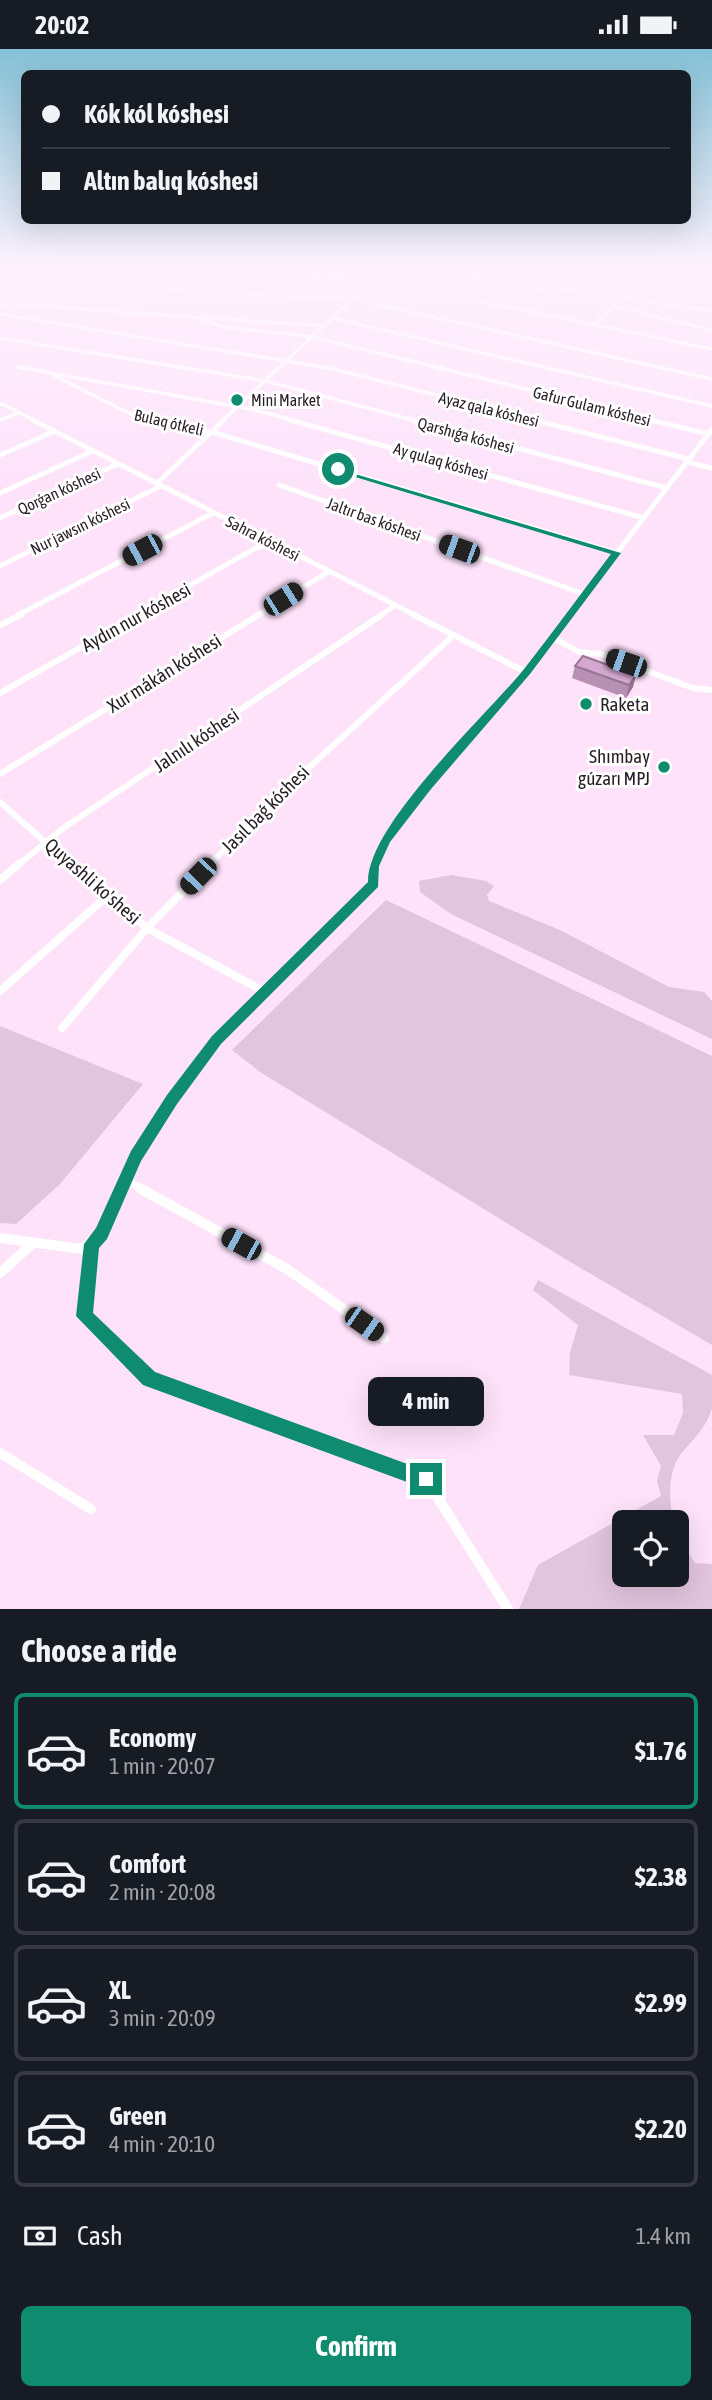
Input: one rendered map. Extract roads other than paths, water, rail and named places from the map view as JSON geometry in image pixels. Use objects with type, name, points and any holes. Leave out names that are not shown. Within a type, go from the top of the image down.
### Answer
[{"type":"street","name":"Qarshıǵa kóshesi","points":[[36,344],[266,381],[667,488]]},
{"type":"street","name":"Ayaz qala kóshesi","points":[[183,344],[329,368],[712,468]]},
{"type":"street","name":"Nur jawsın kóshesi","points":[[0,566],[159,485],[306,344]]},
{"type":"street","name":"Gafur Gulam kóshesi","points":[[342,344],[710,431]]},
{"type":"street","points":[[443,344],[712,406]]},
{"type":"street","points":[[554,344],[712,379]]},
{"type":"street","points":[[687,344],[712,349]]},
{"type":"street","points":[[18,367],[51,374]]},
{"type":"street","name":"Ay qulaq kóshesi","points":[[51,374],[238,407],[644,518]]},
{"type":"street","name":"Bulaq ótkeli","points":[[51,374],[139,418],[212,432],[617,553]]},
{"type":"street","name":"Sahra kóshesi","points":[[0,403],[526,672]]},
{"type":"street","points":[[0,420],[18,413]]},
{"type":"street","points":[[0,455],[55,431]]},
{"type":"street","points":[[0,1238],[82,1249],[92,1244],[101,1234],[136,1156],[172,1100],[216,1040],[374,883],[373,866],[386,840],[428,786],[526,672],[710,431]]},
{"type":"street","points":[[0,493],[93,451]]},
{"type":"street","name":"Qorǵan kóshesi","points":[[0,519],[118,464]]},
{"type":"street","name":"Jaltır bas kóshesi","points":[[279,485],[587,594]]},
{"type":"street","points":[[0,625],[213,513]]},
{"type":"street","name":"Aydın nur kóshesi","points":[[0,693],[256,548],[272,543]]},
{"type":"street","name":"Xur mákán kóshesi","points":[[0,774],[328,572]]},
{"type":"street","name":"Jalnılı kóshesi","points":[[0,880],[47,842],[396,605]]},
{"type":"street","name":"Jasıl baǵ kóshesi","points":[[62,1028],[147,928],[267,806],[454,635]]},
{"type":"street","points":[[552,637],[579,652],[601,654],[693,688],[712,690]]},
{"type":"street","name":"Quyashli ko'shesi","points":[[0,802],[106,897],[147,928],[265,992]]},
{"type":"street","points":[[0,992],[106,897]]},
{"type":"street","points":[[125,1180],[287,1269],[384,1338]]},
{"type":"street","points":[[0,1273],[32,1244]]},
{"type":"street","points":[[92,1244],[85,1316],[149,1379],[426,1479],[508,1609]]},
{"type":"street","points":[[0,1453],[91,1509]]},
{"type":"place","name":"Mini Market","points":[[237,400]]},
{"type":"place","name":"Raketa","points":[[586,704]]},
{"type":"place","name":"Shımbay gúzarı MPJ","points":[[664,767]]}]
